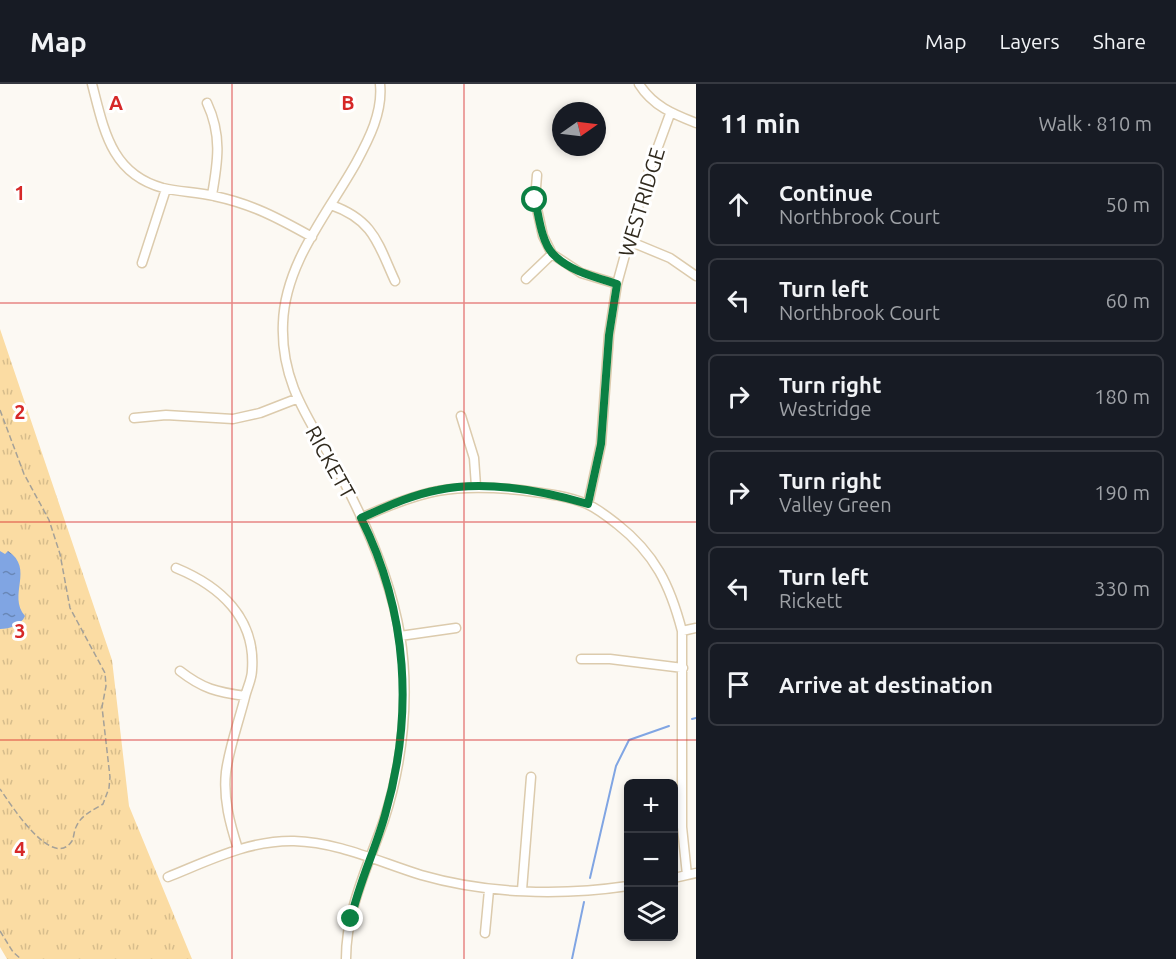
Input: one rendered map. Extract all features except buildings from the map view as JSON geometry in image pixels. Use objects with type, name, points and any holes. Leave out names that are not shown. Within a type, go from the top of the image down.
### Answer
[{"type":"street","points":[[92,84],[110,146],[126,168],[147,183],[166,189],[212,195],[244,203],[273,215],[312,237]]},
{"type":"street","name":"RICKETT","points":[[346,959],[358,888],[384,818],[396,773],[402,728],[404,682],[400,636],[375,546],[344,481],[296,399],[286,366],[282,322],[288,290],[297,265],[366,145],[377,118],[380,84]]},
{"type":"street","points":[[639,84],[651,99],[670,114],[696,123]]},
{"type":"street","points":[[207,103],[215,120],[219,150],[212,195]]},
{"type":"street","name":"WESTRIDGE","points":[[588,504],[601,444],[609,335],[617,284],[645,182],[670,114]]},
{"type":"street","points":[[537,176],[535,200],[543,236],[552,254],[581,273],[617,284]]},
{"type":"street","points":[[142,263],[166,189]]},
{"type":"street","points":[[331,205],[346,210],[378,240],[395,281]]},
{"type":"street","points":[[629,241],[670,258],[696,276]]},
{"type":"street","points":[[526,279],[552,254]]},
{"type":"street","points":[[134,418],[166,415],[233,419],[260,413],[296,399]]},
{"type":"street","points":[[461,416],[474,458],[476,486]]},
{"type":"street","points":[[361,518],[416,495],[440,489],[476,486],[553,494],[588,504],[634,537],[666,580],[682,631],[682,827],[691,874]]},
{"type":"street","points":[[176,568],[198,577],[222,594],[240,616],[251,644],[252,671],[226,773],[225,796],[237,849]]},
{"type":"street","points":[[400,636],[456,628]]},
{"type":"street","points":[[682,631],[696,628]]},
{"type":"street","points":[[581,658],[610,659],[683,668]]},
{"type":"street","points":[[180,671],[197,685],[218,692],[245,696]]},
{"type":"street","points":[[522,890],[531,777]]},
{"type":"street","points":[[168,877],[237,849],[294,841],[326,845],[422,875],[489,890],[557,892],[624,886]]},
{"type":"street","points":[[484,933],[489,890]]},
{"type":"path","points":[[0,410],[24,474],[49,520],[60,554],[70,608],[105,673],[106,686],[102,707],[110,777],[103,804],[84,814],[76,826],[73,840],[65,847],[58,849],[49,846],[37,836],[0,789]]},
{"type":"path","points":[[0,931],[21,959]]},
{"type":"green space","points":[[0,329],[112,660],[129,806],[192,959],[7,959],[0,947]]},
{"type":"water","points":[[0,551],[5,554],[8,551],[16,558],[20,566],[19,600],[20,608],[25,616],[15,626],[0,629]]},
{"type":"waterway","points":[[692,719],[696,718]]},
{"type":"waterway","points":[[590,878],[616,766],[629,740],[669,726]]},
{"type":"waterway","points":[[572,959],[584,902]]},
{"type":"route","points":[[351,919],[358,888],[384,818],[396,773],[402,728],[404,682],[400,636],[395,613],[375,546],[361,518],[416,495],[440,489],[476,486],[553,494],[588,504],[601,444],[604,384],[617,284],[581,273],[552,254],[543,236],[535,200]]}]
